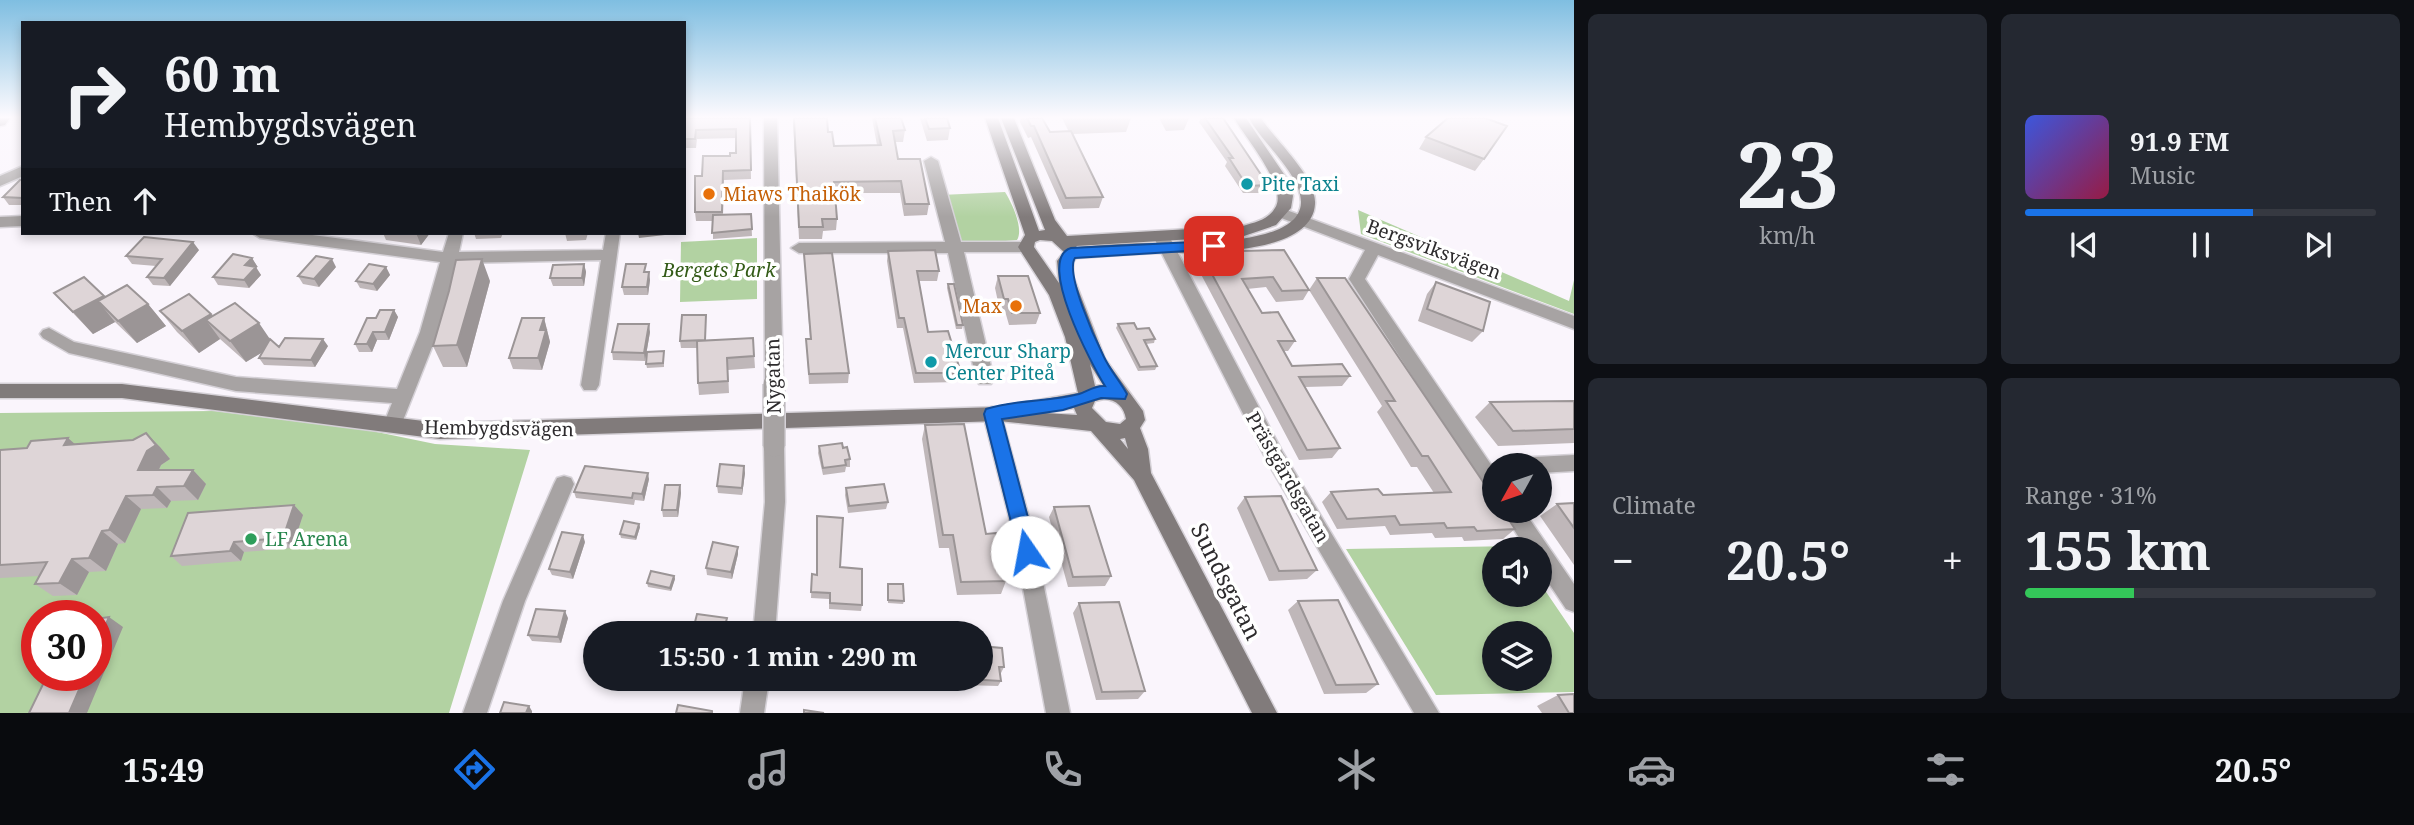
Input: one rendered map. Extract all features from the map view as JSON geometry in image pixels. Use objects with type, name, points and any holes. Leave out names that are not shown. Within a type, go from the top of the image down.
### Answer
[{"type":"main road","name":"Sundsgatan","points":[[1004,151],[1019,192],[1029,242],[1055,291],[1080,359],[1086,397],[1083,409],[1117,452],[1141,474],[1265,713]]},
{"type":"main road","name":"Sundsgatan","points":[[1020,151],[1047,220],[1064,248],[1065,276],[1097,361],[1119,394],[1134,407],[1136,420],[1130,428],[1138,449],[1141,474]]},
{"type":"main road","points":[[1164,242],[1253,229],[1271,222],[1282,212],[1286,196],[1280,180],[1261,151]]},
{"type":"main road","points":[[1029,242],[1042,235],[1064,248],[1164,242],[1249,243],[1288,232],[1301,222],[1308,206],[1300,180],[1279,151]]},
{"type":"main road","points":[[1038,261],[1050,264],[1064,248]]},
{"type":"main road","name":"Hembygdsvägen","points":[[0,391],[122,391],[440,431],[590,429],[996,414],[1097,426]]},
{"type":"main road","points":[[1086,397],[1106,391],[1119,394]]},
{"type":"main road","name":"Hembygdsvägen","points":[[996,414],[1086,397]]},
{"type":"main road","points":[[1097,426],[1114,432],[1130,428]]},
{"type":"street","name":"Nygatan","points":[[765,621],[775,502],[771,151]]},
{"type":"street","points":[[932,161],[985,379]]},
{"type":"street","points":[[0,182],[21,171]]},
{"type":"street","name":"Bergsviksvägen","points":[[1282,212],[1373,250],[1574,323]]},
{"type":"street","points":[[1,222],[21,220]]},
{"type":"street","points":[[275,235],[449,258],[610,255]]},
{"type":"street","points":[[393,423],[429,332],[455,235]]},
{"type":"street","points":[[590,385],[613,235]]},
{"type":"street","points":[[799,248],[1029,242]]},
{"type":"street","name":"Prästgårdsgatan","points":[[1164,242],[1275,457],[1427,713]]},
{"type":"street","points":[[1373,250],[1357,279],[1482,457]]},
{"type":"street","name":"Hembygdsvägen","points":[[49,334],[69,347],[236,384],[403,397]]},
{"type":"street","points":[[996,414],[1023,529],[1058,713]]},
{"type":"street","points":[[1552,464],[1574,463]]},
{"type":"street","points":[[475,713],[514,601],[564,484]]},
{"type":"street","points":[[1552,570],[1574,602]]},
{"type":"street","points":[[752,713],[755,691]]},
{"type":"green space","points":[[1005,192],[1018,223],[1017,240],[957,242],[941,195]]},
{"type":"green space","points":[[1358,210],[1569,301],[1574,280],[1574,314],[1361,234]]},
{"type":"green space","name":"Bergets Park","points":[[757,238],[757,299],[680,302],[681,242]]},
{"type":"green space","name":"LF Arena","points":[[215,411],[372,431],[435,444],[530,450],[449,713],[0,713],[0,413]]},
{"type":"green space","points":[[1482,547],[1482,607],[1552,607],[1552,601],[1574,633],[1574,692],[1436,695],[1346,549]]},
{"type":"building","points":[[751,151],[751,170],[723,171],[722,212],[695,212],[695,176],[702,176],[703,156],[730,156],[730,153]]},
{"type":"building","points":[[796,151],[897,151],[898,159],[920,159],[929,204],[905,204],[901,181],[834,182],[837,219],[822,219],[823,227],[799,227]]},
{"type":"building","points":[[1045,151],[1081,151],[1103,197],[1066,198]]},
{"type":"building","points":[[1228,151],[1245,151],[1268,185],[1247,186],[1229,158],[1233,158]]},
{"type":"building","points":[[1464,151],[1489,151],[1484,159]]},
{"type":"building","points":[[20,180],[21,180],[21,198],[3,197]]},
{"type":"building","points":[[751,214],[752,229],[712,233],[713,215]]},
{"type":"building","points":[[144,237],[193,242],[164,278],[147,277],[162,259],[126,256]]},
{"type":"building","points":[[935,250],[939,271],[917,271],[928,332],[948,331],[961,373],[916,373],[904,318],[899,318],[888,251]]},
{"type":"building","points":[[1284,250],[1309,290],[1282,291],[1273,277],[1242,279],[1262,313],[1278,312],[1295,341],[1278,341],[1292,366],[1342,364],[1350,376],[1299,377],[1340,448],[1307,450],[1200,252]]},
{"type":"building","points":[[832,253],[849,373],[809,374],[806,339],[811,339],[804,254]]},
{"type":"building","points":[[233,254],[252,258],[245,265],[256,267],[244,280],[213,277]]},
{"type":"building","points":[[316,256],[332,259],[314,279],[298,276]]},
{"type":"building","points":[[482,259],[457,345],[433,346],[456,260]]},
{"type":"building","points":[[369,264],[386,267],[373,284],[356,281]]},
{"type":"building","points":[[584,264],[582,278],[550,278],[553,265]]},
{"type":"building","points":[[626,264],[646,264],[644,272],[649,272],[647,287],[622,287]]},
{"type":"building","points":[[998,276],[1028,276],[1040,313],[1012,313],[1008,299],[1004,299]]},
{"type":"building","points":[[84,277],[104,296],[73,312],[54,293]]},
{"type":"building","points":[[1317,278],[1345,278],[1482,480],[1482,523],[1511,523],[1515,529],[1477,531],[1474,527],[1447,528],[1444,523],[1400,525],[1395,516],[1347,519],[1331,492],[1378,489],[1383,495],[1451,492],[1428,456],[1422,456],[1386,401],[1395,401]]},
{"type":"building","points":[[1436,282],[1490,302],[1483,331],[1427,309]]},
{"type":"building","points":[[948,284],[954,284],[963,325],[957,325]]},
{"type":"building","points":[[127,285],[148,304],[118,321],[98,301]]},
{"type":"building","points":[[189,294],[211,314],[182,331],[160,311]]},
{"type":"building","points":[[235,303],[259,323],[230,341],[206,320]]},
{"type":"building","points":[[380,310],[394,310],[385,332],[373,332],[367,344],[355,344],[367,318],[376,318]]},
{"type":"building","points":[[682,315],[706,315],[705,340],[680,341]]},
{"type":"building","points":[[522,318],[544,318],[540,330],[546,330],[538,358],[509,358]]},
{"type":"building","points":[[1134,323],[1137,329],[1149,328],[1155,339],[1144,340],[1157,366],[1140,367],[1118,324]]},
{"type":"building","points":[[618,324],[649,324],[644,353],[612,352]]},
{"type":"building","points":[[285,338],[323,339],[311,360],[259,358],[270,339],[279,347]]},
{"type":"building","points":[[753,338],[754,356],[727,358],[728,381],[698,383],[697,341]]},
{"type":"building","points":[[664,351],[663,363],[646,364],[647,352]]},
{"type":"building","points":[[1574,401],[1574,429],[1513,431],[1490,402]]},
{"type":"building","points":[[964,424],[986,534],[996,533],[1006,581],[961,582],[953,535],[943,535],[925,425]]},
{"type":"building","points":[[146,433],[156,445],[147,451],[138,470],[193,470],[184,486],[157,487],[153,495],[126,496],[109,530],[102,531],[89,558],[72,559],[59,583],[35,584],[47,562],[0,565],[0,450],[27,448],[31,441],[68,438],[64,445],[133,440]]},
{"type":"building","points":[[842,443],[843,448],[847,447],[850,459],[845,460],[846,465],[823,468],[819,446]]},
{"type":"building","points":[[720,464],[744,466],[742,488],[717,486]]},
{"type":"building","points":[[585,466],[648,473],[642,494],[633,493],[632,498],[574,492]]},
{"type":"building","points":[[884,484],[888,502],[849,506],[846,488]]},
{"type":"building","points":[[665,485],[680,485],[677,510],[662,510]]},
{"type":"building","points":[[1281,496],[1317,570],[1279,571],[1245,497]]},
{"type":"building","points":[[1574,503],[1574,528],[1557,504]]},
{"type":"building","points":[[294,505],[283,538],[234,542],[230,551],[171,556],[188,513]]},
{"type":"building","points":[[1089,506],[1111,576],[1073,577],[1054,507]]},
{"type":"building","points":[[817,516],[843,518],[840,567],[862,569],[862,605],[830,603],[830,593],[811,592],[812,574],[817,575]]},
{"type":"building","points":[[624,521],[639,524],[635,537],[620,534]]},
{"type":"building","points":[[562,532],[583,535],[570,572],[549,569]]},
{"type":"building","points":[[713,542],[738,547],[731,572],[706,568]]},
{"type":"building","points":[[651,571],[674,576],[670,588],[647,583]]},
{"type":"building","points":[[888,584],[903,584],[904,601],[888,600]]},
{"type":"building","points":[[1338,600],[1378,684],[1336,685],[1298,601]]},
{"type":"building","points":[[1119,602],[1145,691],[1102,692],[1079,603]]},
{"type":"building","points":[[536,609],[565,611],[558,637],[528,635]]},
{"type":"building","points":[[697,614],[727,618],[726,621],[695,621]]},
{"type":"building","points":[[993,647],[1002,648],[1004,667],[999,667],[1001,681],[993,681]]},
{"type":"building","points":[[40,691],[79,691],[69,713],[29,713]]},
{"type":"building","points":[[1574,694],[1574,713],[1569,713],[1558,695]]},
{"type":"building","points":[[504,702],[529,706],[526,713],[500,713]]},
{"type":"building","points":[[678,705],[712,711],[712,713],[676,713]]},
{"type":"place","name":"Pite Taxi","points":[[1247,184]]},
{"type":"place","name":"Miaws Thaikök","points":[[709,194]]},
{"type":"place","name":"Max","points":[[1016,306]]},
{"type":"place","name":"Mercur Sharp Center Piteå","points":[[931,362]]},
{"type":"place","name":"LF Arena","points":[[251,539]]},
{"type":"route","points":[[1027,552],[992,414],[1024,407],[1063,404],[1106,391],[1119,394],[1097,361],[1065,276],[1065,261],[1071,253],[1214,246]]}]
